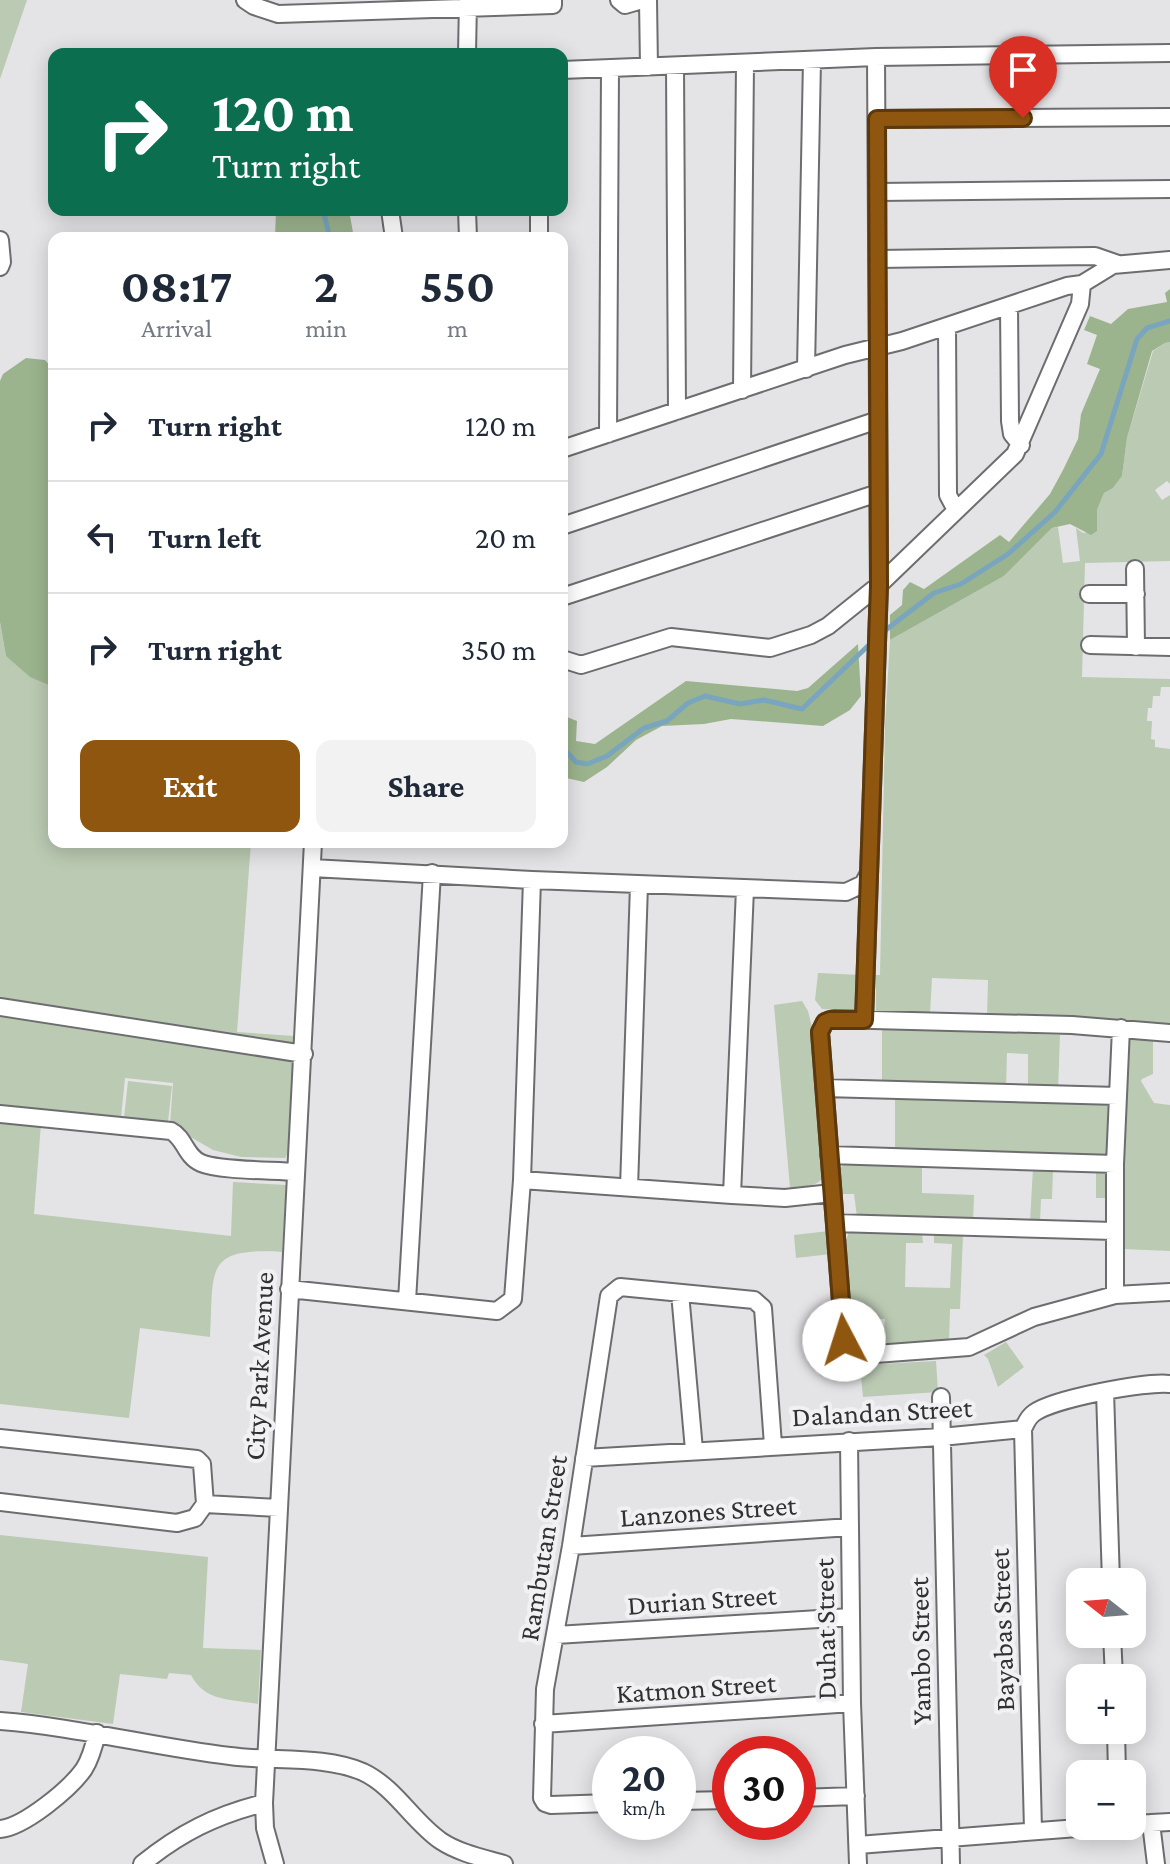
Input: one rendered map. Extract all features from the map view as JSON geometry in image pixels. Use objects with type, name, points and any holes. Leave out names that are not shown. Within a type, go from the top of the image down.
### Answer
[{"type":"street","points":[[251,2],[278,14],[325,6],[553,5],[553,0]]},
{"type":"street","points":[[619,0],[625,5],[645,0],[649,67]]},
{"type":"street","points":[[467,48],[468,4]]},
{"type":"street","points":[[568,70],[876,57],[1170,53]]},
{"type":"street","points":[[864,1020],[879,585],[876,57]]},
{"type":"street","points":[[806,369],[812,60]]},
{"type":"street","points":[[742,390],[745,63]]},
{"type":"street","points":[[675,66],[677,411]]},
{"type":"street","points":[[608,434],[610,68]]},
{"type":"street","points":[[877,119],[1170,117]]},
{"type":"street","points":[[877,192],[1170,189]]},
{"type":"street","points":[[0,240],[0,267]]},
{"type":"street","points":[[877,259],[1095,256],[1118,264]]},
{"type":"street","points":[[568,447],[1067,286],[1082,284],[1118,264],[1170,260]]},
{"type":"street","points":[[568,661],[581,665],[671,637],[757,648],[778,647],[828,626],[879,585],[1015,454],[1080,304],[1082,284]]},
{"type":"street","points":[[1009,306],[1010,421],[1012,434],[1021,445]]},
{"type":"street","points":[[947,326],[948,495],[956,510]]},
{"type":"street","points":[[568,524],[878,420]]},
{"type":"street","points":[[568,595],[878,493]]},
{"type":"street","points":[[1135,569],[1136,647]]},
{"type":"street","points":[[1089,594],[1136,594]]},
{"type":"street","points":[[1090,645],[1170,647]]},
{"type":"street","name":"City Park Avenue","points":[[275,1864],[265,1828],[264,1803],[313,848]]},
{"type":"street","points":[[312,868],[846,892],[863,884],[871,869]]},
{"type":"street","points":[[407,1301],[432,873]]},
{"type":"street","points":[[289,1289],[497,1311],[513,1299],[522,1180],[532,880]]},
{"type":"street","points":[[629,1188],[639,885]]},
{"type":"street","points":[[732,1195],[745,889]]},
{"type":"street","points":[[0,1007],[304,1054]]},
{"type":"street","points":[[1170,1033],[1121,1028],[834,1019],[825,1022],[820,1032],[844,1340],[850,1350],[878,1354],[969,1347],[1021,1322],[1115,1295],[1170,1292]]},
{"type":"street","points":[[1115,1295],[1115,1164],[1121,1028]]},
{"type":"street","points":[[824,1088],[1118,1096]]},
{"type":"street","points":[[0,1114],[171,1131],[178,1135],[188,1154],[202,1163],[296,1172]]},
{"type":"street","points":[[829,1155],[1115,1164]]},
{"type":"street","points":[[522,1180],[785,1198],[832,1193]]},
{"type":"street","points":[[835,1223],[1114,1231]]},
{"type":"street","name":"Rambutan Street","points":[[592,1804],[545,1803],[542,1798],[543,1724],[545,1689],[571,1546],[609,1296],[620,1287],[680,1293]]},
{"type":"street","points":[[694,1450],[680,1293],[754,1300],[763,1308],[773,1445]]},
{"type":"street","points":[[1023,1429],[1035,1412],[1105,1391],[1170,1384]]},
{"type":"street","points":[[1105,1391],[1111,1568]]},
{"type":"street","name":"Yambo Street","points":[[941,1397],[951,1864]]},
{"type":"street","name":"Dalandan Street","points":[[584,1458],[941,1437],[1023,1429]]},
{"type":"street","name":"Bayabas Street","points":[[1023,1429],[1033,1830]]},
{"type":"street","points":[[0,1438],[197,1459],[202,1464],[205,1504],[195,1518],[177,1523],[0,1502]]},
{"type":"street","name":"Duhat Street","points":[[849,1441],[852,1703],[858,1864]]},
{"type":"street","points":[[205,1504],[279,1508]]},
{"type":"street","name":"Lanzones Street","points":[[571,1546],[850,1527]]},
{"type":"street","name":"Durian Street","points":[[556,1635],[851,1617]]},
{"type":"street","name":"Katmon Street","points":[[543,1724],[852,1703]]},
{"type":"street","points":[[0,1721],[97,1733],[185,1750],[328,1764],[360,1771],[377,1779],[439,1840],[459,1850],[504,1864]]},
{"type":"street","points":[[0,1829],[15,1826],[26,1819],[72,1782],[88,1762],[97,1733]]},
{"type":"street","points":[[816,1797],[856,1796]]},
{"type":"street","points":[[142,1864],[190,1829],[214,1818],[264,1803]]},
{"type":"street","points":[[1146,1823],[1170,1822]]},
{"type":"street","points":[[1151,1823],[1156,1864]]},
{"type":"street","points":[[858,1845],[1066,1828]]},
{"type":"green space","points":[[0,0],[27,0],[0,79]]},
{"type":"green space","points":[[276,216],[350,216],[353,232],[275,232]]},
{"type":"green space","points":[[1170,289],[1170,342],[1152,351],[1127,438],[1122,476],[1113,488],[1104,493],[1097,510],[1097,531],[1091,535],[1070,524],[1052,528],[1004,576],[890,640],[890,615],[902,605],[903,590],[910,582],[924,589],[1000,535],[1009,542],[1050,494],[1078,439],[1081,414],[1100,369],[1087,364],[1097,335],[1084,330],[1090,316],[1111,324],[1128,309],[1167,302],[1165,293]]},
{"type":"green space","points":[[1170,342],[1170,484],[1167,481],[1155,490],[1162,500],[1170,495],[1170,561],[1085,563],[1082,677],[1170,679],[1170,687],[1161,687],[1160,696],[1153,696],[1147,721],[1152,721],[1151,739],[1155,740],[1155,747],[1170,749],[1170,1024],[987,1017],[988,980],[932,978],[930,1014],[876,1013],[876,975],[880,975],[885,725],[890,640],[1004,576],[1052,528],[1058,527],[1063,563],[1080,561],[1076,528],[1083,533],[1097,531],[1097,510],[1104,493],[1113,488],[1122,476],[1127,438],[1153,351]]},
{"type":"green space","points":[[26,358],[45,360],[48,363],[48,685],[30,677],[6,656],[0,622],[0,381],[3,374]]},
{"type":"green space","points":[[0,622],[6,656],[48,684],[48,848],[251,848],[237,1032],[294,1036],[288,1153],[285,1158],[241,1157],[213,1150],[170,1125],[173,1083],[125,1078],[121,1118],[41,1124],[34,1214],[231,1236],[233,1182],[286,1185],[282,1252],[238,1254],[226,1259],[218,1268],[212,1295],[210,1337],[140,1328],[129,1418],[0,1404]]},
{"type":"green space","points":[[858,644],[861,696],[850,710],[823,726],[731,719],[662,726],[636,740],[607,767],[584,782],[568,778],[568,717],[577,721],[576,741],[595,744],[686,681],[797,691],[808,688]]},
{"type":"green space","points":[[818,973],[861,975],[860,1011],[822,1009],[815,1000]]},
{"type":"green space","points":[[802,1001],[812,1027],[824,1173],[815,1184],[790,1188],[774,1005]]},
{"type":"green space","points":[[882,1028],[1060,1035],[1058,1090],[1028,1089],[1028,1054],[1007,1053],[1006,1088],[882,1083]]},
{"type":"green space","points":[[1128,1038],[1153,1039],[1153,1074],[1141,1081],[1154,1103],[1170,1105],[1170,1251],[1122,1249],[1120,1224]]},
{"type":"green space","points":[[128,1081],[172,1086],[168,1122],[124,1118]]},
{"type":"green space","points":[[895,1095],[1104,1101],[1111,1104],[1108,1156],[895,1152]]},
{"type":"green space","points":[[846,1163],[922,1166],[922,1193],[974,1195],[973,1222],[857,1217],[854,1194],[840,1194],[839,1169]]},
{"type":"green space","points":[[1033,1168],[1053,1169],[1052,1199],[1041,1199],[1040,1222],[1030,1222]]},
{"type":"green space","points":[[1096,1173],[1108,1174],[1109,1198],[1096,1198]]},
{"type":"green space","points":[[829,1231],[831,1254],[796,1258],[794,1235]]},
{"type":"green space","points":[[849,1232],[922,1234],[923,1243],[906,1243],[905,1287],[950,1288],[952,1244],[934,1243],[934,1234],[963,1235],[960,1309],[950,1309],[949,1344],[883,1347],[885,1319],[853,1320],[846,1240]]},
{"type":"green space","points":[[1006,1342],[1024,1367],[998,1387],[984,1355]]},
{"type":"green space","points":[[936,1361],[938,1392],[863,1397],[860,1365]]},
{"type":"green space","points":[[0,1535],[208,1557],[203,1648],[261,1650],[258,1704],[211,1695],[191,1675],[169,1673],[167,1679],[120,1674],[113,1724],[21,1712],[28,1664],[0,1660]]},
{"type":"waterway","points":[[324,216],[328,232]]},
{"type":"waterway","points":[[883,632],[934,593],[961,584],[1008,554],[1055,512],[1101,454],[1137,339],[1147,328],[1170,321]]},
{"type":"waterway","points":[[568,753],[576,762],[587,764],[607,756],[644,728],[667,721],[688,703],[705,696],[740,704],[764,700],[802,709],[872,642]]},
{"type":"route","points":[[844,1340],[820,1032],[825,1022],[830,1020],[864,1020],[879,585],[877,119],[1023,118]]}]
